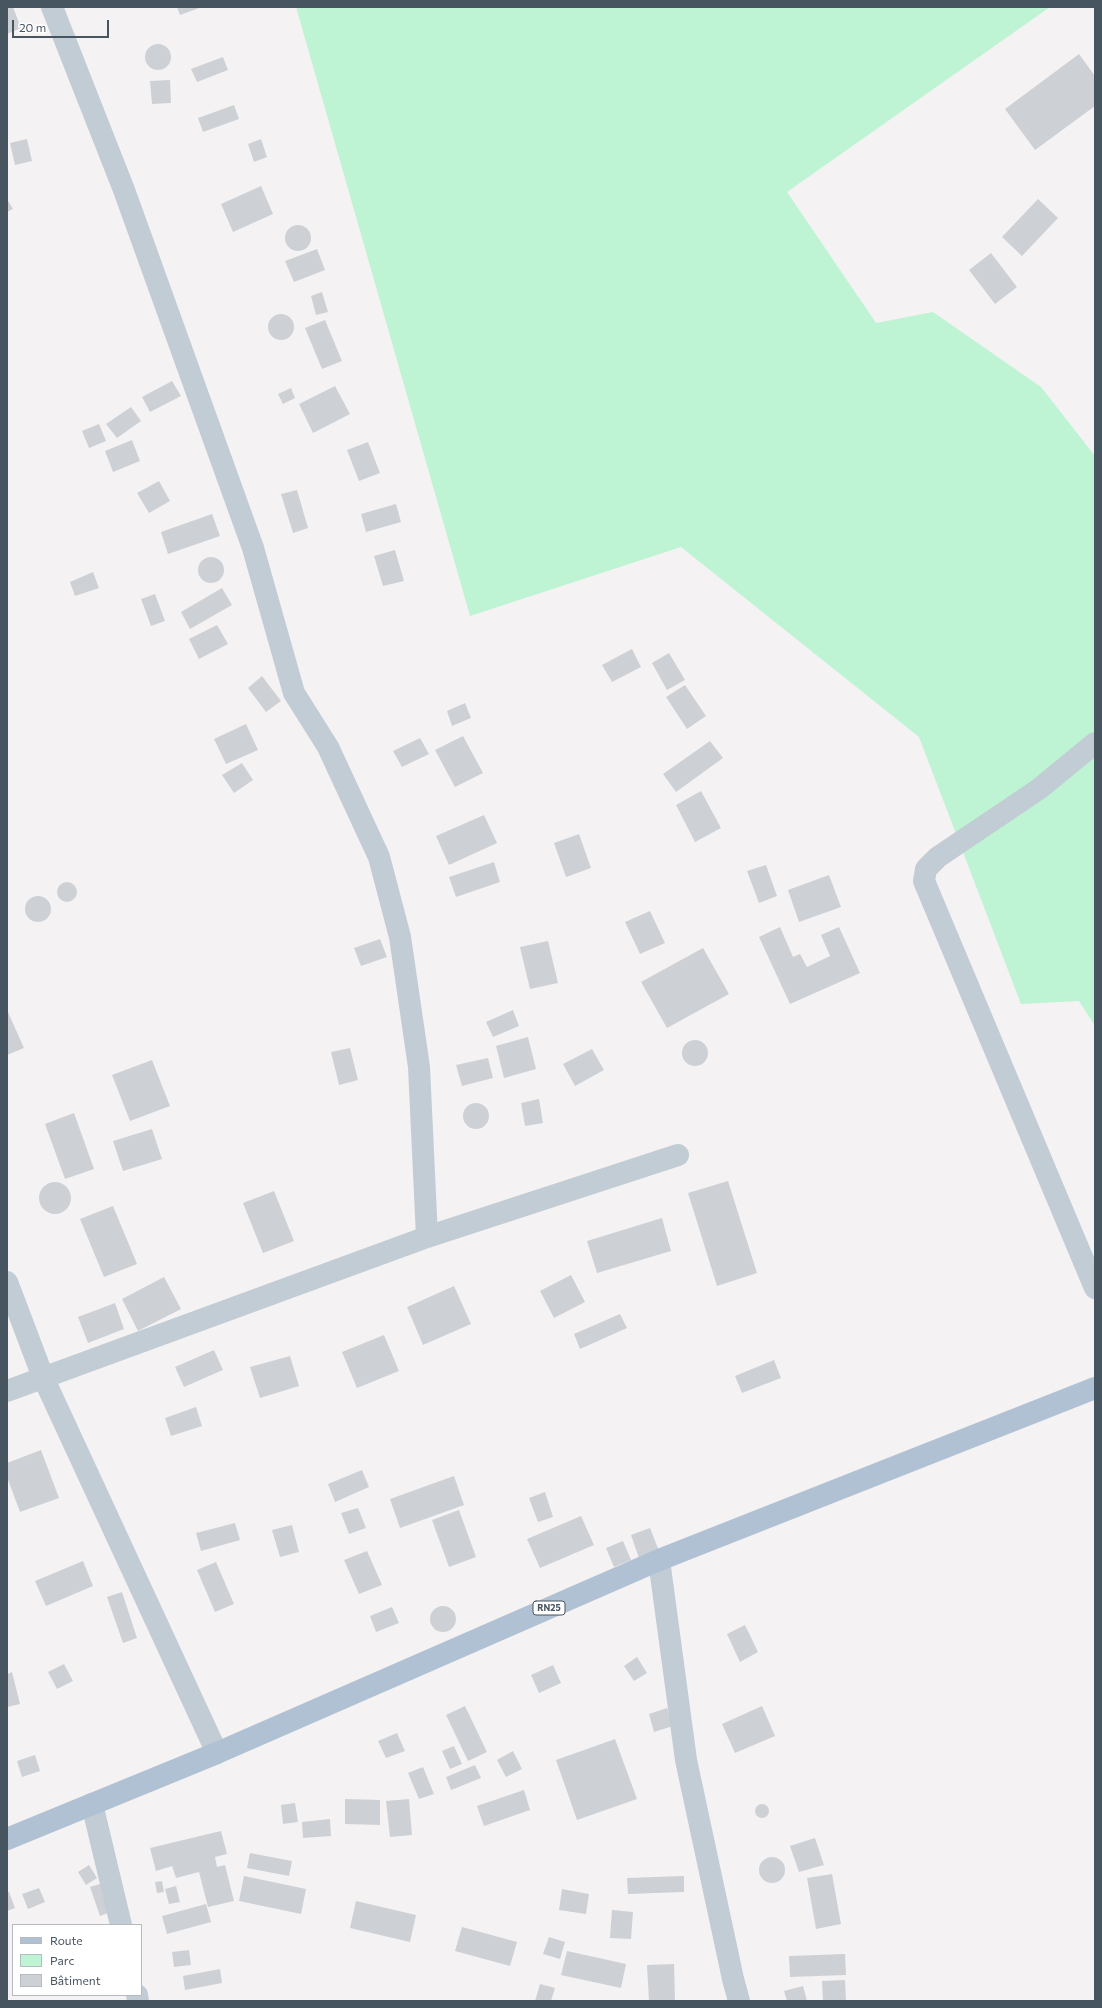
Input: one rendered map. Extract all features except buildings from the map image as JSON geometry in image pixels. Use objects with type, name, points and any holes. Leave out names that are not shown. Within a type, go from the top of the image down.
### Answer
[{"type":"main road","name":"RN25","points":[[7,1839],[217,1753],[659,1560],[1095,1388]]},
{"type":"street","points":[[52,7],[124,190],[253,548],[294,693],[328,747],[379,857],[400,937],[419,1067],[427,1237]]},
{"type":"street","points":[[1095,743],[1039,789],[938,857],[926,869],[924,881],[1095,1288]]},
{"type":"street","points":[[7,1391],[427,1237],[678,1155]]},
{"type":"street","points":[[7,1282],[43,1377],[217,1753]]},
{"type":"street","points":[[659,1560],[686,1760],[739,2001]]},
{"type":"street","points":[[92,1804],[121,1924]]},
{"type":"green space","points":[[296,7],[1050,7],[787,192],[876,323],[933,312],[1041,387],[1095,456],[1095,1026],[1079,1001],[1021,1004],[919,737],[681,547],[470,616]]}]
